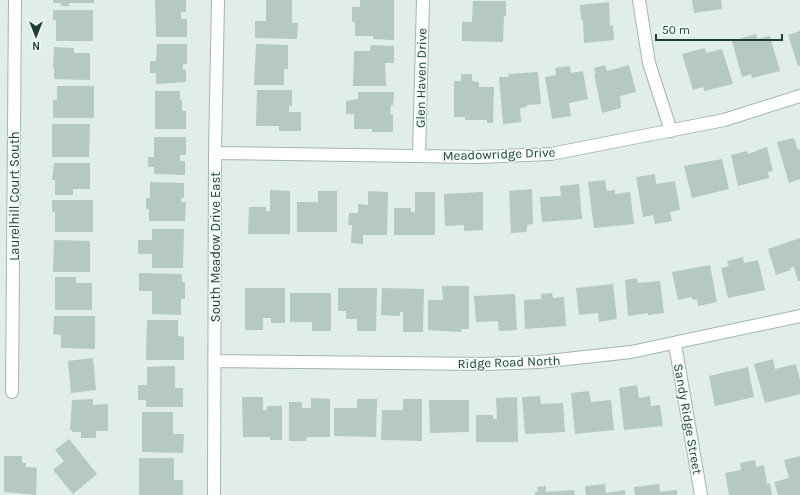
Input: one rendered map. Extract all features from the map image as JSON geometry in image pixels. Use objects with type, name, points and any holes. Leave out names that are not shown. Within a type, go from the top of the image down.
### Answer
[{"type":"street","name":"Laurelhill Court South","points":[[12,392],[15,0]]},
{"type":"street","name":"South Meadow Drive East","points":[[214,495],[215,153],[218,0]]},
{"type":"street","name":"Glen Haven Drive","points":[[419,156],[423,0]]},
{"type":"street","points":[[639,0],[649,63],[671,132]]},
{"type":"street","name":"Meadowridge Drive","points":[[215,153],[479,157],[551,154],[671,132],[724,120],[800,96]]},
{"type":"street","name":"Ridge Road North","points":[[215,361],[485,364],[532,363],[631,352],[675,344],[800,316]]},
{"type":"street","name":"Sandy Ridge Street","points":[[675,344],[701,495]]},
{"type":"building","points":[[53,0],[94,0],[94,3],[69,3],[69,6],[61,6],[61,3],[53,3]]},
{"type":"building","points":[[155,0],[186,0],[186,12],[181,12],[181,19],[187,19],[187,37],[156,37]]},
{"type":"building","points":[[266,0],[292,0],[292,23],[298,23],[297,39],[255,38],[255,21],[266,21]]},
{"type":"building","points":[[360,0],[394,0],[394,40],[373,39],[373,36],[355,36],[355,22],[352,22],[352,7],[360,7]]},
{"type":"building","points":[[692,0],[721,0],[722,9],[694,13]]},
{"type":"building","points":[[473,1],[506,1],[503,42],[462,41],[462,22],[472,22]]},
{"type":"building","points":[[609,2],[610,26],[613,25],[614,40],[584,43],[583,20],[581,20],[580,5]]},
{"type":"building","points":[[53,10],[93,10],[93,41],[56,41],[56,20],[53,20]]},
{"type":"building","points":[[800,31],[800,66],[798,66],[788,35]]},
{"type":"building","points":[[756,34],[757,39],[770,36],[780,71],[752,78],[751,74],[742,77],[732,41]]},
{"type":"building","points":[[157,44],[187,44],[187,64],[183,64],[183,70],[186,70],[186,82],[156,84],[156,73],[150,73],[150,61],[156,61]]},
{"type":"building","points":[[256,44],[288,45],[288,69],[284,69],[284,85],[254,85]]},
{"type":"building","points":[[371,45],[394,46],[394,63],[385,63],[386,86],[353,86],[354,51],[370,51]]},
{"type":"building","points":[[54,47],[74,48],[74,53],[90,53],[90,80],[54,79]]},
{"type":"building","points":[[705,48],[706,53],[722,49],[733,84],[704,91],[703,87],[693,90],[682,54]]},
{"type":"building","points":[[605,65],[607,71],[629,65],[636,92],[620,96],[621,108],[602,113],[594,68]]},
{"type":"building","points":[[570,66],[571,73],[583,71],[588,99],[569,103],[571,116],[552,119],[545,77],[556,75],[555,68]]},
{"type":"building","points":[[538,72],[541,104],[527,105],[527,107],[520,108],[521,122],[503,124],[499,77],[509,77],[508,74]]},
{"type":"building","points":[[461,74],[472,74],[472,81],[479,82],[479,87],[494,87],[493,123],[487,123],[487,120],[465,120],[465,117],[454,117],[454,81],[461,81]]},
{"type":"building","points":[[57,86],[94,86],[94,118],[53,118],[53,100],[57,100]]},
{"type":"building","points":[[257,90],[292,90],[292,106],[289,106],[289,112],[301,112],[301,131],[279,131],[279,126],[256,126]]},
{"type":"building","points":[[155,91],[180,91],[182,111],[186,111],[186,129],[155,129]]},
{"type":"building","points":[[358,92],[394,92],[393,105],[391,105],[390,114],[393,114],[393,132],[372,132],[372,129],[354,129],[354,114],[346,114],[346,101],[358,99]]},
{"type":"building","points":[[52,124],[90,124],[89,157],[52,157]]},
{"type":"building","points":[[154,137],[186,137],[186,155],[180,155],[180,161],[185,161],[185,175],[154,174],[154,167],[148,167],[148,157],[154,157]]},
{"type":"building","points":[[794,138],[798,150],[800,149],[800,179],[789,183],[777,142]]},
{"type":"building","points":[[767,147],[773,171],[768,172],[769,178],[738,186],[731,155],[747,151],[748,154]]},
{"type":"building","points":[[722,159],[729,189],[692,198],[684,166]]},
{"type":"building","points":[[54,163],[90,163],[90,189],[73,189],[73,195],[55,195],[55,180],[52,180]]},
{"type":"building","points":[[655,174],[656,184],[675,181],[680,210],[670,212],[672,221],[655,224],[653,215],[643,217],[636,177]]},
{"type":"building","points":[[605,180],[607,191],[615,190],[615,194],[630,192],[634,224],[594,228],[588,182]]},
{"type":"building","points":[[150,182],[184,183],[184,198],[181,198],[181,202],[186,202],[185,221],[149,221],[149,209],[146,209],[146,198],[150,198]]},
{"type":"building","points":[[579,184],[582,219],[542,222],[540,197],[561,196],[560,186]]},
{"type":"building","points":[[532,189],[533,224],[527,225],[527,232],[511,233],[509,191]]},
{"type":"building","points":[[270,190],[290,191],[290,234],[248,234],[249,207],[266,207],[266,211],[270,211]]},
{"type":"building","points":[[318,191],[337,191],[337,232],[297,232],[297,202],[318,202]]},
{"type":"building","points":[[368,191],[388,192],[387,235],[363,235],[363,244],[351,243],[352,225],[348,225],[349,213],[358,213],[358,204],[368,205]]},
{"type":"building","points":[[415,192],[435,192],[435,235],[394,235],[394,208],[411,208],[411,212],[415,212]]},
{"type":"building","points":[[483,192],[483,230],[464,231],[464,225],[445,226],[444,194]]},
{"type":"building","points":[[52,200],[93,200],[93,232],[55,232],[55,212],[52,212]]},
{"type":"building","points":[[152,229],[184,229],[183,268],[152,268],[152,254],[138,254],[138,240],[152,240]]},
{"type":"building","points":[[800,238],[800,281],[798,281],[794,267],[790,268],[791,270],[776,275],[768,249]]},
{"type":"building","points":[[54,240],[90,241],[90,272],[53,272]]},
{"type":"building","points":[[743,257],[744,263],[758,260],[765,290],[728,298],[721,268],[729,266],[727,261]]},
{"type":"building","points":[[710,265],[717,302],[698,306],[697,299],[693,300],[692,297],[678,300],[672,272]]},
{"type":"building","points":[[139,273],[182,274],[182,282],[185,282],[185,299],[181,299],[181,315],[152,314],[152,291],[139,291]]},
{"type":"building","points":[[55,277],[76,277],[76,283],[92,283],[92,310],[55,310]]},
{"type":"building","points":[[637,278],[638,283],[660,281],[664,313],[648,315],[648,313],[628,316],[625,280]]},
{"type":"building","points":[[613,284],[617,319],[599,322],[598,313],[579,315],[576,288]]},
{"type":"building","points":[[442,286],[469,286],[469,329],[461,329],[461,332],[428,330],[428,300],[443,300]]},
{"type":"building","points":[[245,288],[285,288],[285,323],[271,323],[271,318],[263,318],[263,330],[245,330]]},
{"type":"building","points":[[338,288],[377,288],[376,331],[357,331],[357,319],[346,319],[346,311],[338,311]]},
{"type":"building","points":[[382,288],[424,289],[423,332],[403,332],[403,312],[400,312],[400,316],[381,315]]},
{"type":"building","points":[[290,293],[331,293],[331,331],[312,331],[312,322],[290,322]]},
{"type":"building","points":[[552,293],[553,298],[564,297],[566,326],[525,329],[524,300],[541,299],[541,294]]},
{"type":"building","points":[[515,294],[517,330],[499,331],[498,321],[476,322],[474,296]]},
{"type":"building","points":[[54,316],[95,316],[95,349],[61,348],[61,335],[53,334]]},
{"type":"building","points":[[147,320],[178,320],[178,336],[184,337],[184,360],[146,360]]},
{"type":"building","points":[[93,358],[96,390],[71,393],[68,361]]},
{"type":"building","points":[[773,359],[775,369],[796,364],[800,380],[800,394],[765,403],[754,364]]},
{"type":"building","points":[[175,366],[175,388],[183,388],[183,407],[146,407],[146,400],[138,400],[138,385],[147,385],[147,367]]},
{"type":"building","points":[[748,367],[754,397],[715,406],[709,376]]},
{"type":"building","points":[[637,385],[639,398],[650,396],[651,406],[660,405],[663,426],[624,430],[619,388]]},
{"type":"building","points":[[589,391],[591,402],[611,400],[614,430],[575,434],[571,393]]},
{"type":"building","points":[[540,396],[541,404],[563,403],[565,432],[525,434],[522,397]]},
{"type":"building","points":[[242,397],[263,397],[263,410],[267,410],[267,406],[282,406],[282,440],[270,440],[270,437],[243,437]]},
{"type":"building","points":[[517,397],[518,442],[476,442],[476,415],[493,415],[493,419],[497,419],[496,398]]},
{"type":"building","points":[[311,398],[330,399],[330,437],[307,437],[306,441],[289,441],[289,402],[302,402],[302,408],[311,408]]},
{"type":"building","points":[[93,399],[93,405],[108,404],[108,431],[96,431],[96,438],[81,438],[81,432],[72,432],[72,430],[70,430],[72,400]]},
{"type":"building","points":[[357,399],[377,399],[376,437],[334,436],[334,408],[357,408]]},
{"type":"building","points":[[403,399],[422,399],[422,441],[381,440],[382,410],[403,410]]},
{"type":"building","points":[[429,400],[469,400],[469,432],[430,433]]},
{"type":"building","points":[[142,412],[173,412],[173,434],[184,434],[183,453],[142,452]]},
{"type":"building","points":[[69,439],[97,474],[73,494],[53,470],[64,461],[55,450]]},
{"type":"building","points":[[4,456],[22,456],[22,463],[26,463],[26,467],[37,468],[36,495],[4,492]]},
{"type":"building","points":[[800,456],[800,495],[778,495],[774,482],[789,478],[784,460]]},
{"type":"building","points":[[139,458],[174,458],[174,480],[183,480],[183,495],[139,495]]},
{"type":"building","points":[[755,460],[756,467],[764,465],[767,484],[770,483],[772,495],[729,495],[725,473],[741,470],[740,463]]},
{"type":"building","points":[[605,484],[606,493],[625,490],[625,495],[586,495],[585,486]]},
{"type":"building","points":[[659,484],[660,492],[677,490],[677,495],[635,495],[634,487]]},
{"type":"building","points":[[546,486],[546,492],[574,490],[575,495],[535,495],[535,492],[538,492],[537,487]]}]
